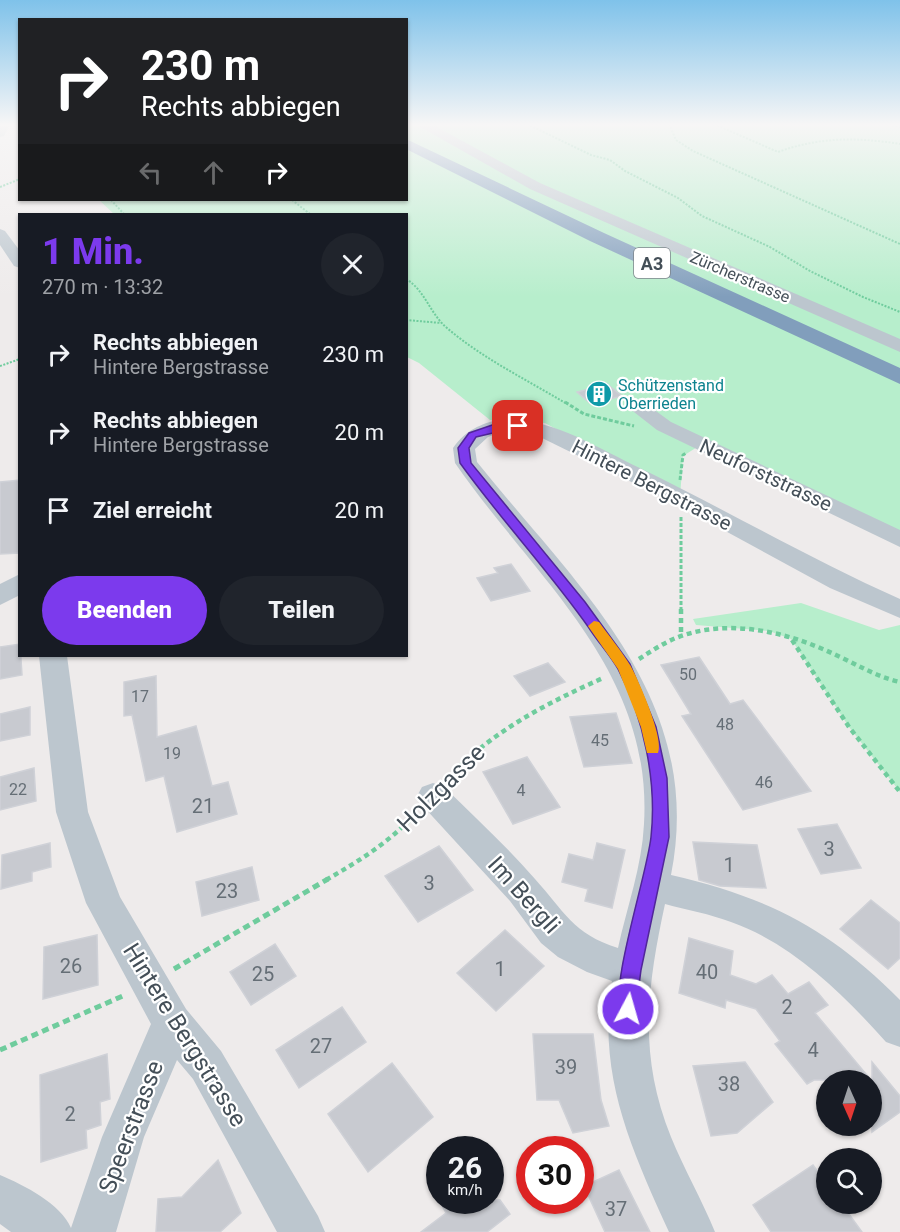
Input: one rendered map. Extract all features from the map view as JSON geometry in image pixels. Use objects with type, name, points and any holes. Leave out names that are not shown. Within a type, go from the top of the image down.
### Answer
[{"type":"highway","name":"A3","points":[[484,181],[597,237],[900,376]]},
{"type":"highway","name":"A3","points":[[508,181],[610,231],[900,362]]},
{"type":"street","name":"Zürcherstrasse","points":[[529,181],[564,200],[900,346]]},
{"type":"street","points":[[0,234],[18,259]]},
{"type":"street","name":"Neuforststrasse","points":[[635,405],[664,426],[900,539]]},
{"type":"street","name":"Hintere Bergstrasse","points":[[692,1232],[654,1150],[634,1092],[628,1048],[632,970],[660,837],[659,778],[649,727],[624,668],[580,606],[466,463],[464,448],[472,435],[486,429],[501,426],[533,427],[680,497],[839,582],[900,609]]},
{"type":"street","points":[[18,584],[0,597],[18,605]]},
{"type":"street","name":"Hintere Bergstrasse","points":[[53,657],[72,813],[104,903],[172,1023],[207,1065],[302,1232]]},
{"type":"street","name":"Im Bergli","points":[[433,796],[522,890],[554,931],[571,945],[600,960],[632,970]]},
{"type":"street","points":[[651,885],[755,915],[814,948],[865,990],[900,1028]]},
{"type":"street","name":"Speerstrasse","points":[[93,1232],[123,1137],[172,1023]]},
{"type":"street","points":[[0,1197],[50,1232]]},
{"type":"path","points":[[645,181],[678,198],[702,216],[770,247],[810,271],[863,297],[900,312]]},
{"type":"path","points":[[761,181],[900,244]]},
{"type":"path","points":[[112,201],[123,213]]},
{"type":"path","points":[[292,201],[309,213]]},
{"type":"path","points":[[408,280],[416,285],[441,323],[460,339],[584,414],[614,423]]},
{"type":"path","points":[[408,320],[441,323]]},
{"type":"path","points":[[0,366],[18,360]]},
{"type":"path","points":[[680,497],[681,636]]},
{"type":"path","name":"Holzgasse","points":[[0,1050],[151,983],[372,853],[402,829],[450,775],[499,730],[539,706],[624,668],[681,636],[720,628],[769,631],[829,651],[866,671],[900,682]]},
{"type":"path","points":[[791,639],[849,727],[900,792]]},
{"type":"green space","points":[[408,181],[900,181],[900,539],[702,444],[683,456],[680,497],[545,423],[490,420],[419,363],[408,358],[408,213],[113,213],[100,201],[408,201]]},
{"type":"green space","points":[[801,603],[879,630],[900,625],[900,792],[849,727],[791,639],[769,631],[696,625],[693,619]]},
{"type":"building","name":"Schützenstand Oberrieden","points":[[607,384],[622,396],[591,404],[577,392]]},
{"type":"building","points":[[18,480],[18,553],[0,554],[0,482]]},
{"type":"building","points":[[511,564],[530,591],[491,601],[477,578],[498,573],[494,568]]},
{"type":"building","points":[[18,644],[22,675],[0,679],[0,647]]},
{"type":"building","points":[[699,657],[730,704],[743,700],[811,791],[743,810],[682,716],[691,714],[661,665]]},
{"type":"building","points":[[548,663],[565,682],[530,696],[514,676]]},
{"type":"building","points":[[156,676],[157,737],[196,726],[212,786],[228,782],[237,814],[177,832],[164,776],[146,781],[132,715],[124,716],[124,682]]},
{"type":"building","points":[[30,707],[30,735],[0,741],[0,714]]},
{"type":"building","points":[[616,713],[632,763],[584,767],[570,717]]},
{"type":"building","points":[[527,757],[560,807],[513,824],[483,772]]},
{"type":"building","points":[[34,768],[36,801],[0,810],[0,777]]},
{"type":"building","points":[[837,824],[861,868],[821,874],[798,829]]},
{"type":"building","points":[[693,842],[757,845],[766,888],[720,886],[699,880]]},
{"type":"building","points":[[50,843],[51,867],[32,872],[32,881],[1,889],[2,855]]},
{"type":"building","points":[[597,843],[625,850],[612,908],[585,901],[588,889],[562,882],[569,854],[593,860]]},
{"type":"building","points":[[439,846],[473,890],[418,922],[385,876]]},
{"type":"building","points":[[252,867],[259,900],[202,916],[196,882]]},
{"type":"building","points":[[871,900],[900,923],[900,958],[888,969],[840,929]]},
{"type":"building","points":[[505,930],[544,966],[496,1011],[457,973]]},
{"type":"building","points":[[97,935],[98,985],[43,999],[44,947]]},
{"type":"building","points":[[689,938],[733,951],[730,975],[756,984],[772,975],[788,994],[809,982],[828,1005],[815,1013],[863,1070],[816,1070],[816,1080],[807,1084],[775,1044],[780,1041],[756,1009],[726,1000],[725,1008],[679,993]]},
{"type":"building","points":[[275,944],[296,976],[251,1005],[230,972]]},
{"type":"building","points":[[342,1007],[366,1042],[299,1088],[276,1050]]},
{"type":"building","points":[[533,1034],[593,1034],[601,1100],[609,1126],[573,1133],[559,1100],[537,1100]]},
{"type":"building","points":[[107,1054],[110,1099],[100,1102],[101,1125],[86,1130],[87,1148],[41,1162],[40,1075]]},
{"type":"building","points":[[745,1062],[773,1102],[737,1133],[711,1136],[693,1066]]},
{"type":"building","points":[[872,1062],[879,1070],[872,1070]]},
{"type":"building","points":[[392,1063],[433,1117],[368,1172],[328,1114]]},
{"type":"building","points":[[882,1074],[900,1096],[900,1112],[882,1125]]},
{"type":"building","points":[[218,1160],[241,1213],[220,1232],[156,1232],[158,1199],[182,1197]]},
{"type":"building","points":[[813,1165],[816,1169],[816,1214],[849,1214],[862,1232],[771,1232],[753,1205]]},
{"type":"building","points":[[619,1170],[650,1232],[605,1232],[594,1208],[594,1181]]},
{"type":"building","points":[[504,1206],[510,1214],[487,1232],[421,1232],[445,1214],[504,1214]]},
{"type":"slow traffic","points":[[594,626],[624,668],[649,727],[653,748]]},
{"type":"place","name":"Schützenstand Oberrieden","points":[[599,394]]},
{"type":"route","points":[[518,426],[501,426],[472,435],[464,448],[466,463],[580,606],[624,668],[649,727],[659,778],[660,837],[632,970],[628,1009]]}]
